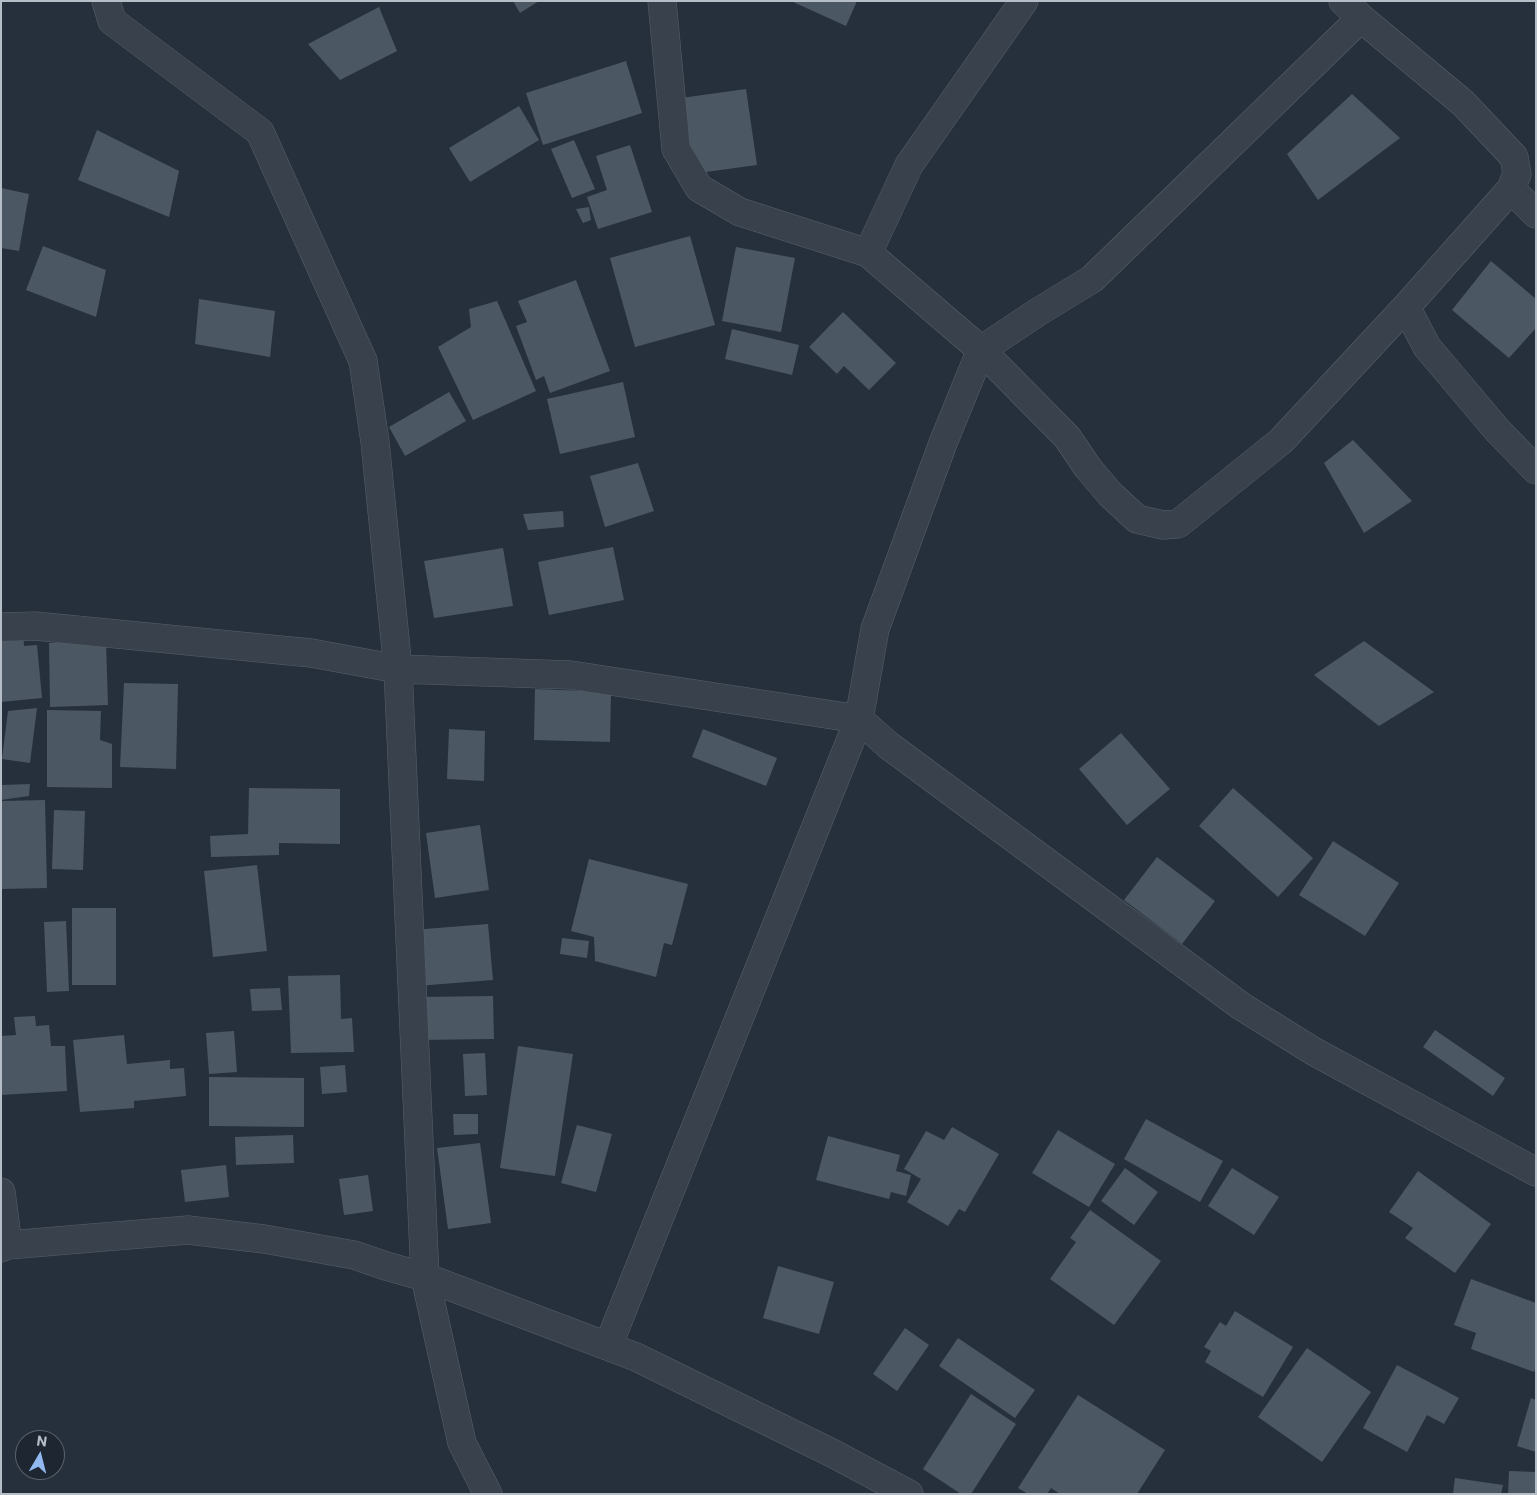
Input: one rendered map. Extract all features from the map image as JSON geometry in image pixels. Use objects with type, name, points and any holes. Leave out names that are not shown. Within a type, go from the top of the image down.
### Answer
[{"type":"street","points":[[106,1],[112,22],[260,132],[363,361],[375,442],[398,669],[425,1277],[462,1443],[488,1494]]},
{"type":"street","points":[[608,1346],[859,719],[875,629],[943,443],[981,350],[1092,279],[1352,10],[1462,103],[1514,157],[1517,174],[1511,189],[1406,307],[1280,441],[1178,524],[1163,525],[1137,518],[1110,494],[1088,468],[1067,437],[981,350],[868,253],[740,212],[699,188],[676,149],[662,1]]},
{"type":"street","points":[[868,253],[909,165],[1024,1]]},
{"type":"street","points":[[1511,189],[1536,214]]},
{"type":"street","points":[[1406,307],[1427,346],[1498,431],[1536,470]]},
{"type":"street","points":[[1,627],[34,626],[311,653],[398,669],[571,675],[859,719],[888,745],[1241,1006],[1313,1051],[1536,1172]]},
{"type":"street","points":[[1,1192],[5,1247],[188,1230],[264,1238],[354,1255],[425,1277],[636,1357],[788,1431],[909,1494]]},
{"type":"building","points":[[513,1],[539,1],[520,13]]},
{"type":"building","points":[[791,1],[857,1],[846,26]]},
{"type":"building","points":[[379,7],[397,51],[340,80],[308,44]]},
{"type":"building","points":[[626,61],[642,113],[543,145],[526,93]]},
{"type":"building","points":[[746,89],[757,165],[691,174],[681,98]]},
{"type":"building","points":[[1352,94],[1400,138],[1318,200],[1287,154]]},
{"type":"building","points":[[519,106],[539,140],[470,182],[449,148]]},
{"type":"building","points":[[97,130],[179,171],[169,217],[78,180]]},
{"type":"building","points":[[574,140],[595,189],[572,198],[551,149]]},
{"type":"building","points":[[630,145],[652,212],[598,229],[587,197],[607,190],[596,156]]},
{"type":"building","points":[[1,188],[29,194],[19,251],[1,248]]},
{"type":"building","points":[[589,207],[591,220],[583,223],[576,209]]},
{"type":"building","points":[[690,236],[715,325],[635,347],[610,258]]},
{"type":"building","points":[[43,246],[106,270],[96,317],[26,290]]},
{"type":"building","points":[[736,247],[795,258],[781,332],[722,321]]},
{"type":"building","points":[[1491,261],[1536,299],[1536,328],[1509,358],[1452,310]]},
{"type":"building","points":[[576,280],[610,371],[550,393],[544,376],[536,380],[516,326],[527,322],[518,301]]},
{"type":"building","points":[[199,299],[275,311],[270,357],[195,344]]},
{"type":"building","points":[[497,301],[536,391],[473,420],[438,347],[471,327],[469,309]]},
{"type":"building","points":[[843,312],[896,363],[869,390],[844,366],[837,374],[809,347]]},
{"type":"building","points":[[732,329],[799,345],[792,375],[725,359]]},
{"type":"building","points":[[623,382],[635,437],[560,454],[547,399]]},
{"type":"building","points":[[449,392],[466,421],[405,456],[389,427]]},
{"type":"building","points":[[1353,440],[1412,501],[1364,533],[1324,463]]},
{"type":"building","points":[[638,463],[654,511],[605,527],[590,476]]},
{"type":"building","points":[[563,511],[564,527],[528,530],[523,514]]},
{"type":"building","points":[[613,547],[624,600],[549,615],[538,562]]},
{"type":"building","points":[[503,548],[513,606],[434,618],[424,561]]},
{"type":"building","points":[[23,631],[24,646],[37,645],[42,698],[1,702],[1,632]]},
{"type":"building","points":[[1364,641],[1434,692],[1379,726],[1314,675]]},
{"type":"building","points":[[106,642],[108,705],[50,707],[49,643]]},
{"type":"building","points":[[124,683],[178,684],[176,769],[120,767]]},
{"type":"building","points":[[535,689],[611,692],[610,742],[534,740]]},
{"type":"building","points":[[37,708],[30,763],[2,759],[8,711]]},
{"type":"building","points":[[47,710],[101,711],[100,740],[112,744],[112,788],[47,787]]},
{"type":"building","points":[[449,729],[485,731],[484,781],[447,779]]},
{"type":"building","points":[[703,729],[777,758],[766,786],[692,757]]},
{"type":"building","points":[[1121,733],[1170,789],[1127,825],[1079,769]]},
{"type":"building","points":[[30,784],[29,796],[1,800],[1,785]]},
{"type":"building","points":[[249,788],[340,789],[340,844],[279,843],[279,855],[211,857],[210,836],[248,834]]},
{"type":"building","points":[[1233,788],[1313,858],[1278,897],[1199,826]]},
{"type":"building","points":[[45,800],[47,888],[1,889],[1,801]]},
{"type":"building","points":[[54,810],[85,811],[83,870],[52,869]]},
{"type":"building","points":[[480,825],[489,890],[435,898],[426,833]]},
{"type":"building","points":[[1333,841],[1399,883],[1365,936],[1299,895]]},
{"type":"building","points":[[1157,857],[1215,901],[1182,944],[1124,900]]},
{"type":"building","points":[[589,859],[688,884],[672,945],[664,943],[656,977],[595,961],[594,937],[571,931]]},
{"type":"building","points":[[257,865],[267,951],[213,957],[204,871]]},
{"type":"building","points":[[72,908],[116,908],[116,985],[72,985]]},
{"type":"building","points":[[66,921],[69,991],[47,992],[44,922]]},
{"type":"building","points":[[488,924],[493,980],[417,986],[412,930]]},
{"type":"building","points":[[562,938],[589,941],[587,958],[560,954]]},
{"type":"building","points":[[340,975],[341,1019],[352,1018],[354,1052],[291,1053],[288,976]]},
{"type":"building","points":[[280,988],[282,1010],[252,1011],[250,989]]},
{"type":"building","points":[[493,996],[494,1039],[418,1040],[417,997]]},
{"type":"building","points":[[35,1016],[36,1026],[49,1025],[51,1046],[65,1046],[67,1091],[1,1095],[1,1036],[16,1035],[14,1017]]},
{"type":"building","points":[[1435,1030],[1505,1078],[1493,1096],[1423,1047]]},
{"type":"building","points":[[234,1031],[237,1072],[209,1074],[206,1033]]},
{"type":"building","points":[[124,1035],[127,1064],[170,1060],[170,1069],[184,1068],[186,1096],[134,1101],[134,1108],[80,1112],[73,1040]]},
{"type":"building","points":[[518,1046],[573,1054],[555,1176],[500,1168]]},
{"type":"building","points":[[485,1053],[487,1095],[465,1096],[463,1054]]},
{"type":"building","points":[[345,1065],[347,1092],[322,1094],[320,1067]]},
{"type":"building","points":[[209,1077],[304,1078],[304,1127],[209,1126]]},
{"type":"building","points":[[453,1114],[478,1114],[478,1134],[454,1135]]},
{"type":"building","points":[[1146,1119],[1223,1161],[1200,1202],[1124,1159]]},
{"type":"building","points":[[577,1125],[612,1134],[596,1192],[561,1183]]},
{"type":"building","points":[[952,1127],[999,1154],[965,1212],[959,1209],[948,1226],[907,1202],[921,1179],[904,1169],[926,1131],[944,1140]]},
{"type":"building","points":[[1058,1130],[1115,1164],[1089,1207],[1032,1173]]},
{"type":"building","points":[[293,1135],[294,1163],[236,1165],[235,1137]]},
{"type":"building","points":[[828,1136],[900,1155],[896,1171],[911,1175],[906,1196],[891,1192],[889,1199],[816,1180]]},
{"type":"building","points":[[480,1143],[491,1223],[448,1229],[437,1148]]},
{"type":"building","points":[[226,1165],[229,1197],[185,1202],[181,1170]]},
{"type":"building","points":[[1125,1168],[1158,1192],[1134,1225],[1101,1201]]},
{"type":"building","points":[[1232,1168],[1279,1197],[1254,1235],[1208,1206]]},
{"type":"building","points":[[1418,1171],[1491,1224],[1455,1273],[1405,1238],[1413,1228],[1389,1212]]},
{"type":"building","points":[[368,1175],[373,1211],[344,1215],[339,1179]]},
{"type":"building","points":[[1090,1210],[1161,1261],[1114,1325],[1050,1279],[1076,1242],[1070,1238]]},
{"type":"building","points":[[778,1266],[834,1282],[819,1334],[763,1318]]},
{"type":"building","points":[[1471,1279],[1536,1303],[1536,1367],[1534,1372],[1471,1349],[1476,1333],[1454,1325]]},
{"type":"building","points":[[1235,1311],[1293,1347],[1263,1397],[1205,1362],[1211,1351],[1204,1347],[1220,1322],[1226,1326]]},
{"type":"building","points":[[905,1328],[929,1345],[897,1391],[873,1374]]},
{"type":"building","points":[[958,1338],[1035,1390],[1015,1418],[939,1366]]},
{"type":"building","points":[[1307,1348],[1371,1392],[1322,1462],[1258,1417]]},
{"type":"building","points":[[1397,1365],[1459,1398],[1444,1424],[1427,1415],[1407,1452],[1363,1428]]},
{"type":"building","points":[[971,1394],[1016,1424],[971,1494],[961,1494],[923,1469]]},
{"type":"building","points":[[1078,1395],[1165,1450],[1137,1494],[1060,1494],[1051,1488],[1047,1494],[1028,1494],[1018,1488]]},
{"type":"building","points":[[1531,1398],[1536,1400],[1536,1452],[1517,1446]]},
{"type":"building","points":[[1509,1471],[1536,1472],[1536,1494],[1508,1494]]},
{"type":"building","points":[[1455,1478],[1503,1485],[1501,1494],[1453,1494]]}]
